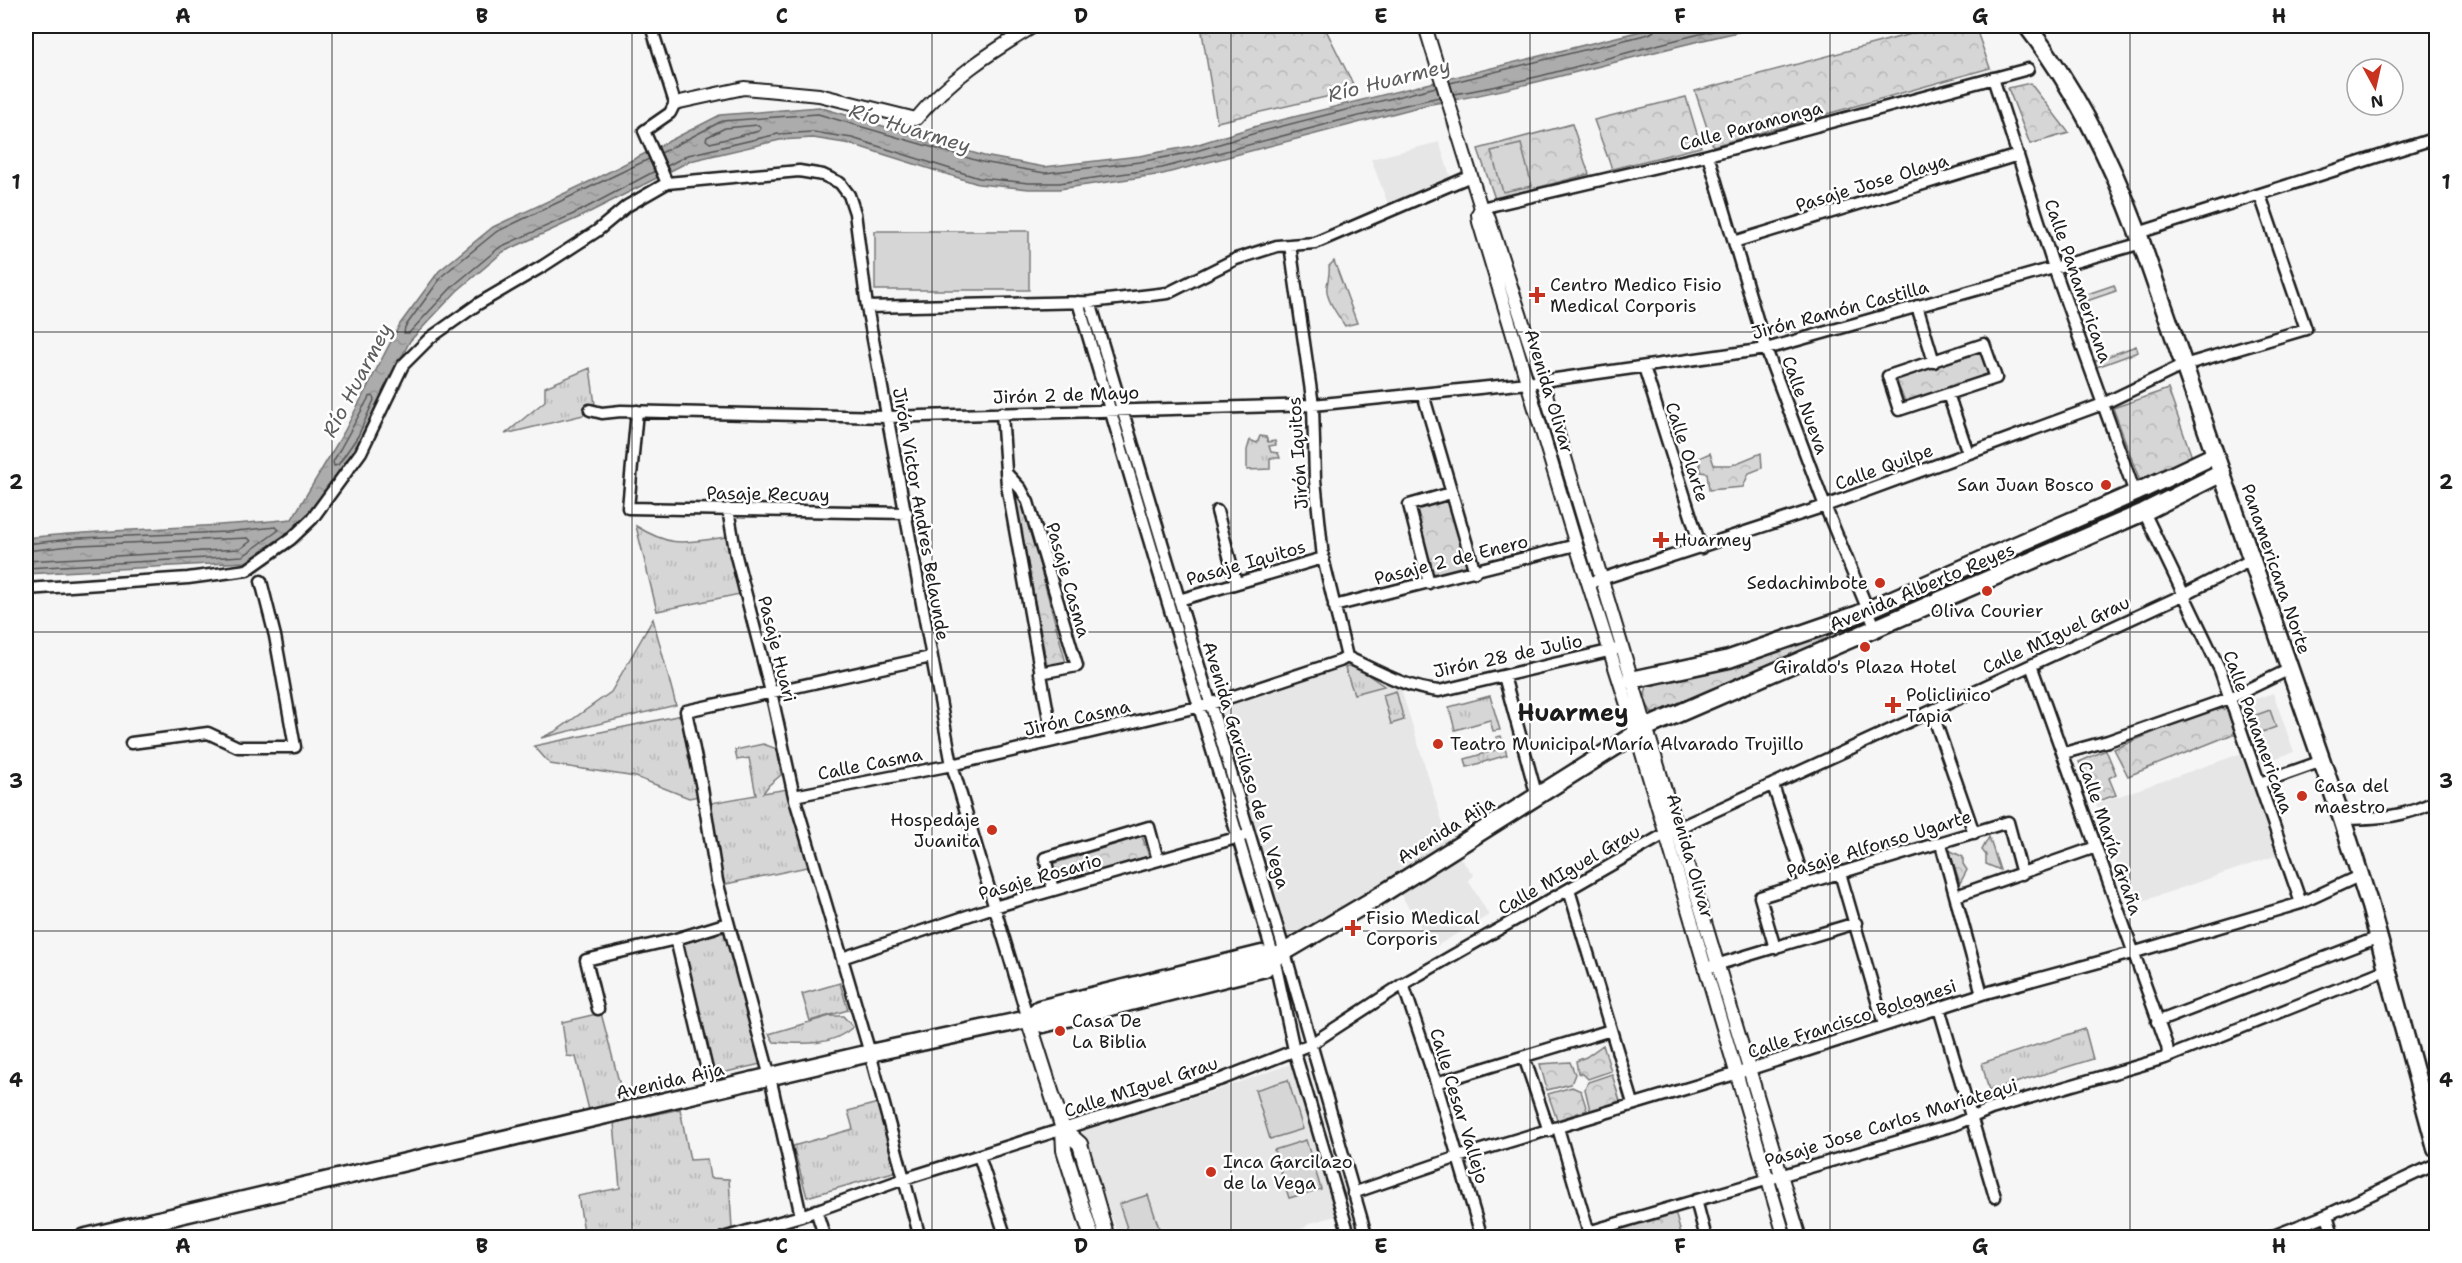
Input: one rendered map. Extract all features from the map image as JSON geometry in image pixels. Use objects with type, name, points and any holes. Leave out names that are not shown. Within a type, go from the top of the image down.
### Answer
[{"type":"main road","name":"Panamericana Norte","points":[[2027,26],[2067,81],[2089,120],[2117,177],[2140,238],[2361,875],[2436,1148]]},
{"type":"main road","name":"Avenida Alberto Reyes","points":[[1630,680],[1729,659],[1868,610],[2216,455]]},
{"type":"main road","name":"Avenida Alberto Reyes","points":[[1641,730],[2144,512],[2222,473]]},
{"type":"main road","points":[[2040,534],[2049,554]]},
{"type":"main road","name":"Avenida Aija","points":[[82,1238],[870,1053],[1028,1019],[1043,1024],[1054,1022],[1265,968],[1279,955],[1641,730]]},
{"type":"main road","points":[[1028,1019],[1063,1129],[1064,1150],[1092,1238]]},
{"type":"main road","points":[[1063,1129],[1080,1144],[1107,1238]]},
{"type":"street","points":[[26,590],[188,578],[247,570],[291,539],[312,519],[360,452],[403,365],[429,338],[477,304],[543,266],[597,231],[627,206],[666,183],[644,131],[670,113],[675,103],[651,26]]},
{"type":"street","points":[[675,103],[744,88],[819,95],[916,119],[933,98],[960,76],[1034,26]]},
{"type":"street","points":[[1425,26],[1481,208]]},
{"type":"street","name":"Calle Paramonga","points":[[1481,208],[1708,155],[2028,69]]},
{"type":"street","name":"Calle Panamericana","points":[[1994,78],[2054,268],[2135,493]]},
{"type":"street","name":"Jirón Ramón Castilla","points":[[1542,381],[1766,349],[2054,268],[2260,195],[2436,138]]},
{"type":"street","name":"Calle Nueva","points":[[1708,155],[1766,349],[1825,506],[1875,627]]},
{"type":"street","name":"Pasaje Jose Olaya","points":[[1734,242],[2018,155]]},
{"type":"street","name":"Jirón Victor Andres Belaunde","points":[[666,183],[800,171],[823,175],[840,183],[849,195],[855,213],[867,307],[952,765],[1028,1019]]},
{"type":"street","points":[[867,307],[1090,302],[1168,293],[1236,259],[1277,246],[1315,243],[1471,176]]},
{"type":"street","name":"Calle Quilpe","points":[[1595,581],[1825,506],[2103,404],[2184,365],[2306,329],[2260,195]]},
{"type":"street","name":"Avenida Olivar","points":[[1595,581],[1576,545],[1479,222],[1478,214],[1481,208],[1488,216],[1542,381],[1595,581],[1710,967],[1735,1074],[1785,1238]]},
{"type":"street","name":"Jirón Iquitos","points":[[1290,245],[1313,405],[1315,480],[1323,558],[1347,657]]},
{"type":"street","name":"Avenida Garcilaso de la Vega","points":[[1078,302],[1237,837],[1311,1044],[1367,1238]]},
{"type":"street","name":"Avenida Garcilaso de la Vega","points":[[1090,302],[1249,834],[1279,955],[1294,1050],[1350,1238]]},
{"type":"street","points":[[1917,306],[1934,362]]},
{"type":"street","points":[[1984,344],[1996,378],[1948,394],[1899,410],[1888,376],[1984,344]]},
{"type":"street","name":"Calle Olarte","points":[[1644,367],[1701,548]]},
{"type":"street","name":"Jirón 2 de Mayo","points":[[590,410],[602,413],[637,411],[887,417],[1313,405],[1542,381]]},
{"type":"street","points":[[1423,394],[1475,572]]},
{"type":"street","points":[[1948,394],[1968,453]]},
{"type":"street","name":"Pasaje Recuay","points":[[637,411],[628,508],[907,513]]},
{"type":"street","points":[[1002,413],[1006,473],[1053,741]]},
{"type":"street","name":"Pasaje Casma","points":[[1006,473],[1028,502],[1077,666],[1040,673]]},
{"type":"street","points":[[1429,583],[1409,505],[1451,493]]},
{"type":"street","name":"Pasaje Huari","points":[[728,509],[736,556],[771,692],[794,796],[870,1053],[920,1238]]},
{"type":"street","points":[[1217,512],[1236,582]]},
{"type":"street","name":"Calle Panamericana","points":[[2144,512],[2220,670],[2301,903]]},
{"type":"street","name":"Pasaje 2 de Enero","points":[[1334,606],[1576,545]]},
{"type":"street","name":"Pasaje Iquitos","points":[[1179,600],[1323,558]]},
{"type":"street","name":"Calle MIguel Grau","points":[[723,1238],[801,1216],[904,1179],[1222,1079],[1311,1044],[1403,984],[1670,832],[2185,594],[2253,559]]},
{"type":"street","points":[[131,742],[208,733],[238,747],[295,747],[275,636],[261,581]]},
{"type":"street","name":"Avenida Olivar","points":[[1616,649],[1630,680],[1641,730]]},
{"type":"street","name":"Jirón 28 de Julio","points":[[1347,657],[1419,689],[1439,691],[1616,649]]},
{"type":"street","points":[[801,1216],[770,1077],[717,881],[702,788],[686,711],[931,657]]},
{"type":"street","points":[[1210,704],[1340,662],[1347,657]]},
{"type":"street","name":"Calle María Graña","points":[[2031,665],[2064,753],[2157,1022]]},
{"type":"street","points":[[2064,753],[2108,741],[2230,698],[2290,669]]},
{"type":"street","points":[[1504,676],[1536,797]]},
{"type":"street","name":"Jirón Casma","points":[[952,765],[1210,704]]},
{"type":"street","points":[[1932,712],[1974,833]]},
{"type":"street","points":[[2260,783],[2322,761]]},
{"type":"street","name":"Calle Casma","points":[[794,796],[952,765]]},
{"type":"street","points":[[1773,785],[1805,884]]},
{"type":"street","points":[[2342,819],[2378,818],[2415,812],[2436,801]]},
{"type":"street","name":"Pasaje Alfonso Ugarte","points":[[1774,948],[1760,897],[2008,822],[2022,874]]},
{"type":"street","points":[[1053,890],[1045,858],[1149,827],[1158,860]]},
{"type":"street","name":"Pasaje Rosario","points":[[842,958],[994,907],[1249,834]]},
{"type":"street","points":[[1941,844],[1982,994]]},
{"type":"street","points":[[1956,896],[2096,847]]},
{"type":"street","points":[[1840,873],[1884,1025]]},
{"type":"street","name":"Calle Francisco Bolognesi","points":[[1353,1193],[1458,1157],[1748,1070],[1982,994],[2301,903],[2361,875]]},
{"type":"street","points":[[1569,890],[1633,1103]]},
{"type":"street","points":[[598,1009],[586,960],[676,939],[728,923]]},
{"type":"street","points":[[1710,967],[1856,923]]},
{"type":"street","points":[[2166,1058],[2167,1046],[2157,1022],[2379,938]]},
{"type":"street","points":[[676,939],[712,1090]]},
{"type":"street","name":"Avenida Olivar","points":[[1710,967],[1748,1070],[1800,1238]]},
{"type":"street","name":"Pasaje Jose Carlos Mariatequi","points":[[1589,1235],[1696,1200],[1954,1125],[2000,1106],[2166,1058],[2388,969]]},
{"type":"street","name":"Calle Cesar Vallejo","points":[[1403,984],[1436,1083],[1482,1238]]},
{"type":"street","points":[[1939,1008],[1995,1197]]},
{"type":"street","points":[[1436,1083],[1611,1030]]},
{"type":"street","points":[[1524,1057],[1553,1130],[1589,1235]]},
{"type":"street","points":[[979,1156],[1006,1238]]},
{"type":"street","points":[[2268,1238],[2327,1215],[2436,1164]]},
{"type":"street","points":[[1696,1200],[1706,1238]]},
{"type":"street","points":[[816,1210],[825,1238]]},
{"type":"street","points":[[2327,1215],[2334,1238]]},
{"type":"shaded area","points":[[1439,142],[1451,178],[1388,204],[1371,159]]},
{"type":"shaded area","points":[[1356,661],[1401,689],[1451,849],[1289,944],[1254,838],[1217,709]]},
{"type":"shaded area","points":[[2273,693],[2294,752],[2261,763],[2241,704]]},
{"type":"shaded area","points":[[2243,753],[2278,855],[2131,905],[2096,804]]},
{"type":"shaded area","points":[[1455,852],[1474,875],[1468,880],[1489,915],[1433,948],[1397,888],[1439,864],[1442,868],[1448,863],[1446,860]]},
{"type":"shaded area","name":"Inca Garcilazo de la Vega","points":[[1294,1063],[1339,1215],[1274,1237],[1119,1237],[1081,1130],[1217,1090]]},
{"type":"green space","points":[[1201,26],[1324,26],[1356,90],[1217,122]]},
{"type":"green space","points":[[1941,26],[1975,26],[1990,68],[1713,146],[1695,91]]},
{"type":"green space","points":[[2030,83],[2069,133],[2030,144],[2008,88]]},
{"type":"green space","points":[[1686,97],[1701,147],[1612,169],[1594,120]]},
{"type":"green space","points":[[1572,124],[1589,174],[1495,199],[1478,149]]},
{"type":"green space","points":[[1521,144],[1532,186],[1503,192],[1491,151]]},
{"type":"green space","points":[[875,231],[1029,231],[1029,290],[875,290]]},
{"type":"green space","points":[[1334,261],[1357,323],[1345,326],[1328,296],[1329,266]]},
{"type":"green space","points":[[2114,285],[2116,291],[2075,305],[2073,299]]},
{"type":"green space","points":[[2136,346],[2138,352],[2097,367],[2095,361]]},
{"type":"green space","points":[[1980,353],[1988,374],[1906,403],[1895,379]]},
{"type":"green space","points":[[590,368],[596,412],[505,434],[545,401],[545,387]]},
{"type":"green space","points":[[2168,389],[2193,460],[2141,484],[2113,408]]},
{"type":"green space","points":[[1260,436],[1266,437],[1268,442],[1275,441],[1276,445],[1269,446],[1271,452],[1278,453],[1280,458],[1270,458],[1270,469],[1247,470],[1247,450],[1250,440],[1257,443]]},
{"type":"green space","points":[[1710,453],[1714,465],[1732,465],[1761,453],[1762,468],[1749,473],[1743,487],[1709,490],[1707,473],[1701,472],[1699,458]]},
{"type":"green space","points":[[2184,477],[2185,486],[2053,543],[2049,538]]},
{"type":"green space","points":[[1015,495],[1024,507],[1066,663],[1047,665]]},
{"type":"green space","points":[[1449,500],[1470,567],[1434,577],[1414,509]]},
{"type":"green space","points":[[636,526],[670,541],[690,542],[727,537],[740,594],[657,611]]},
{"type":"green space","points":[[2034,545],[2037,549],[1880,619],[1876,617],[1877,611]]},
{"type":"green space","points":[[653,619],[676,705],[541,738],[556,731],[611,692]]},
{"type":"green space","points":[[1858,620],[1863,621],[1862,627],[1669,714],[1652,713],[1644,700],[1647,685],[1655,680]]},
{"type":"green space","points":[[1354,665],[1384,686],[1354,694],[1345,668]]},
{"type":"green space","points":[[1396,691],[1404,720],[1391,724],[1383,695]]},
{"type":"green space","points":[[1490,696],[1500,730],[1493,731],[1490,720],[1455,730],[1449,707]]},
{"type":"green space","points":[[2231,708],[2238,732],[2128,776],[2114,749],[2202,712]]},
{"type":"green space","points":[[2270,710],[2276,727],[2254,735],[2248,718]]},
{"type":"green space","points":[[682,715],[699,796],[689,798],[636,777],[550,764],[534,746]]},
{"type":"green space","points":[[1501,736],[1507,755],[1467,767],[1465,759],[1499,749],[1496,737]]},
{"type":"green space","points":[[763,744],[777,749],[781,775],[763,793],[788,789],[812,866],[721,885],[711,803],[756,795],[749,758],[737,760],[735,750]]},
{"type":"green space","points":[[2106,750],[2116,774],[2109,778],[2116,795],[2095,802],[2079,762]]},
{"type":"green space","points":[[1142,836],[1149,856],[1058,882],[1052,864]]},
{"type":"green space","points":[[1989,837],[2000,870],[1986,864],[1986,855],[1982,850]]},
{"type":"green space","points":[[1949,850],[1963,857],[1963,864],[1967,870],[1960,883]]},
{"type":"green space","points":[[726,932],[761,1064],[713,1075],[682,943]]},
{"type":"green space","points":[[840,983],[848,1010],[810,1021],[802,994]]},
{"type":"green space","points":[[601,1013],[624,1101],[589,1110],[576,1057],[567,1056],[562,1022]]},
{"type":"green space","points":[[830,1016],[843,1016],[853,1027],[835,1038],[816,1043],[774,1042],[769,1034]]},
{"type":"green space","points":[[2085,1029],[2093,1059],[1989,1091],[1982,1063]]},
{"type":"green space","points":[[1603,1045],[1611,1071],[1588,1079],[1578,1073],[1576,1061]]},
{"type":"green space","points":[[1570,1062],[1575,1074],[1571,1084],[1547,1090],[1540,1064]]},
{"type":"green space","points":[[1612,1074],[1620,1101],[1590,1110],[1585,1089],[1588,1082]]},
{"type":"green space","points":[[1288,1080],[1303,1129],[1270,1139],[1255,1090]]},
{"type":"green space","points":[[1572,1087],[1581,1091],[1587,1110],[1557,1120],[1548,1094]]},
{"type":"green space","points":[[878,1103],[897,1171],[807,1197],[793,1146],[853,1129],[848,1111]]},
{"type":"green space","points":[[680,1109],[690,1160],[707,1159],[710,1178],[729,1179],[732,1228],[714,1237],[687,1237],[685,1235],[671,1238],[585,1237],[578,1196],[620,1188],[614,1123]]},
{"type":"green space","points":[[1306,1140],[1321,1189],[1289,1198],[1274,1150]]},
{"type":"green space","points":[[1148,1195],[1162,1237],[1130,1237],[1119,1204]]},
{"type":"green space","points":[[1675,1212],[1682,1237],[1597,1238],[1596,1235]]},
{"type":"water","name":"Río Huarmey","points":[[1661,26],[1766,26],[1512,88],[1426,105],[1163,174],[1059,189],[1029,189],[978,184],[851,144],[813,138],[780,140],[690,161],[580,217],[503,252],[457,291],[410,341],[391,377],[364,439],[308,518],[246,562],[26,574],[26,538],[292,519],[344,432],[400,324],[439,271],[493,227],[597,178],[720,115],[819,107],[984,156],[1044,167],[1139,156],[1192,146],[1257,126]]},
{"type":"place","name":"Centro Medico Fisio Medical Corporis","points":[[1537,295]]},
{"type":"place","name":"San Juan Bosco","points":[[2106,485]]},
{"type":"place","name":"Huarmey","points":[[1661,540]]},
{"type":"place","name":"Sedachimbote","points":[[1880,583]]},
{"type":"place","name":"Oliva Courier","points":[[1987,591]]},
{"type":"place","name":"Giraldo's Plaza Hotel","points":[[1865,647]]},
{"type":"place","name":"Policlinico Tapia","points":[[1893,705]]},
{"type":"place","name":"Teatro Municipal María Alvarado Trujillo","points":[[1438,744]]},
{"type":"place","name":"Casa del maestro","points":[[2302,796]]},
{"type":"place","name":"Hospedaje Juanita","points":[[992,830]]},
{"type":"place","name":"Fisio Medical Corporis","points":[[1353,928]]},
{"type":"place","name":"Casa De La Biblia","points":[[1060,1031]]},
{"type":"place","name":"Inca Garcilazo de la Vega","points":[[1211,1172]]},
{"type":"district","name":"Huarmey","points":[[1573,713]]}]
